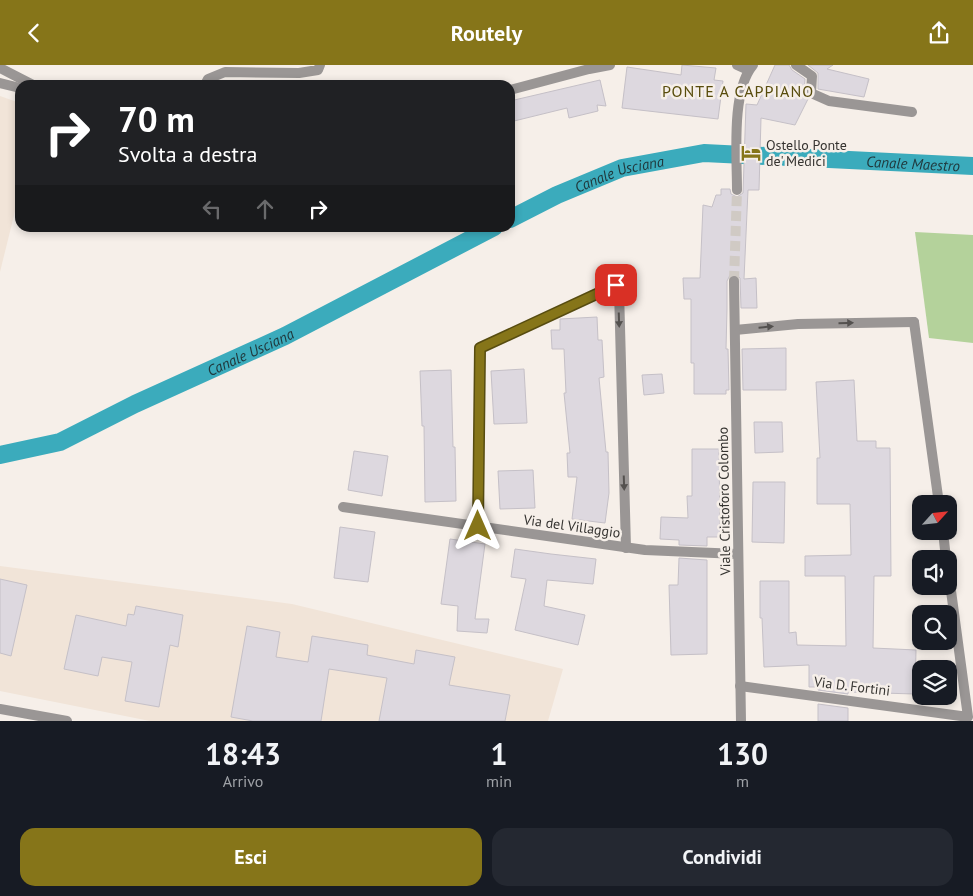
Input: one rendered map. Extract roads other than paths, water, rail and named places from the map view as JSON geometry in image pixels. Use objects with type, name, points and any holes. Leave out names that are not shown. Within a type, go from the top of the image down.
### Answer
[{"type":"street","points":[[208,80],[225,73],[298,73],[318,70],[320,65]]},
{"type":"street","points":[[515,89],[610,65]]},
{"type":"street","points":[[736,65],[749,67],[742,87],[737,118],[737,190]]},
{"type":"street","points":[[796,65],[812,76],[812,93],[829,101],[912,112]]},
{"type":"street","points":[[0,68],[23,80]]},
{"type":"street","points":[[0,83],[15,87]]},
{"type":"street","name":"Viale Cristoforo Colombo","points":[[734,281],[741,721]]},
{"type":"street","points":[[478,526],[480,348],[616,285],[619,289],[626,548]]},
{"type":"street","points":[[735,330],[798,324],[914,323],[938,495]]},
{"type":"street","name":"Via del Villaggio","points":[[343,507],[626,548],[738,554]]},
{"type":"street","name":"Via D. Fortini","points":[[740,686],[971,717],[952,595]]},
{"type":"street","points":[[0,709],[66,721]]},
{"type":"waterway","name":"Canale Maestro","points":[[515,216],[557,195],[622,168],[704,153],[973,166]]},
{"type":"waterway","name":"Canale Usciana","points":[[0,455],[60,442],[135,404],[285,336],[484,232]]},
{"type":"tunnel","points":[[734,281],[737,190]]},
{"type":"place","name":"Ostello Ponte de' Medici","points":[[751,153]]},
{"type":"district","name":"PONTE A CAPPIANO","points":[[738,91]]}]
